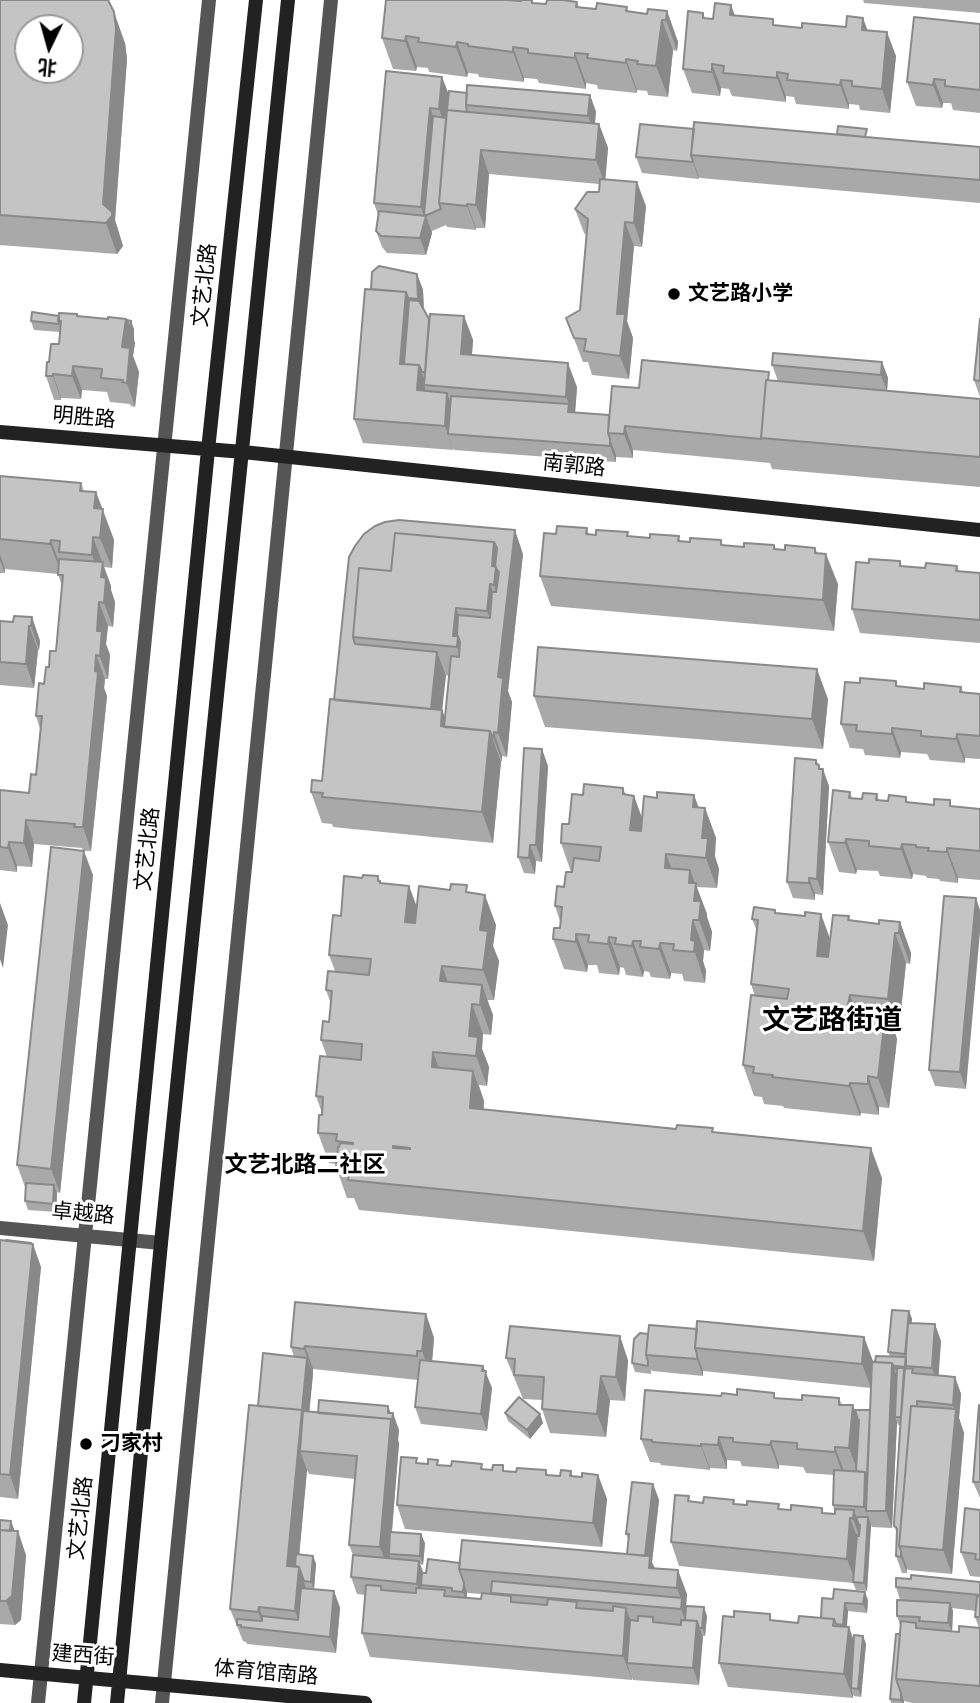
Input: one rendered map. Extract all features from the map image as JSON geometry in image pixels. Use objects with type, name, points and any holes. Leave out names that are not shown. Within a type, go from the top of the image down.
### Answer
[{"type":"main road","name":"文艺北路","points":[[83,1703],[208,450],[256,0]]},
{"type":"main road","points":[[117,1703],[161,1243],[288,0]]},
{"type":"main road","name":"明胜路","points":[[0,432],[164,447]]},
{"type":"main road","name":"南郭路","points":[[164,447],[243,452],[980,530]]},
{"type":"main road","name":"建西街","points":[[0,1671],[163,1684]]},
{"type":"main road","name":"体育馆南路","points":[[163,1684],[365,1703]]},
{"type":"street","points":[[38,1703],[209,0]]},
{"type":"street","points":[[162,1703],[331,0]]},
{"type":"street","name":"卓越路","points":[[0,1227],[161,1243]]},
{"type":"building","points":[[0,0],[108,0],[114,12],[116,29],[103,204],[112,212],[112,216],[106,223],[0,215]]},
{"type":"building","points":[[386,0],[532,0],[532,3],[546,4],[547,0],[563,0],[577,2],[576,7],[596,9],[597,3],[627,7],[626,11],[647,14],[648,9],[667,11],[666,20],[662,20],[656,66],[637,64],[638,61],[626,59],[626,63],[587,58],[588,54],[575,53],[575,58],[528,53],[528,49],[513,47],[513,52],[457,42],[456,47],[418,42],[419,38],[406,36],[405,41],[382,38]]},
{"type":"building","points":[[715,3],[731,5],[730,15],[773,19],[773,25],[802,28],[802,23],[846,27],[847,16],[863,18],[862,30],[887,32],[882,89],[852,86],[852,81],[841,80],[840,85],[787,80],[788,74],[777,72],[777,78],[723,73],[724,66],[712,64],[712,72],[683,69],[688,11],[703,13],[703,18],[713,19]]},
{"type":"building","points":[[914,17],[980,24],[980,90],[945,86],[945,80],[934,79],[933,85],[907,82]]},
{"type":"building","points":[[386,71],[442,77],[439,109],[430,108],[421,207],[374,203]]},
{"type":"building","points":[[467,85],[590,95],[588,116],[466,105]]},
{"type":"building","points":[[449,91],[467,93],[467,112],[447,110],[446,118]]},
{"type":"building","points":[[447,110],[599,124],[596,160],[481,150],[476,205],[439,203]]},
{"type":"building","points":[[433,116],[446,118],[439,203],[441,209],[424,215]]},
{"type":"building","points":[[694,122],[980,147],[980,180],[691,155]]},
{"type":"building","points":[[640,124],[694,129],[691,155],[693,162],[636,157]]},
{"type":"building","points":[[838,126],[867,129],[865,137],[837,134]]},
{"type":"building","points":[[600,179],[637,182],[634,223],[625,222],[617,314],[625,314],[620,356],[584,351],[586,339],[574,338],[566,318],[580,310],[588,219],[575,209],[587,192],[599,192]]},
{"type":"building","points":[[379,211],[426,216],[420,238],[381,236],[376,231]]},
{"type":"building","points":[[379,266],[417,274],[418,299],[408,298],[406,292],[371,289],[372,272]]},
{"type":"building","points":[[365,289],[406,292],[400,364],[419,365],[417,390],[447,393],[445,426],[354,419]]},
{"type":"building","points":[[409,300],[419,301],[429,319],[425,372],[422,372],[419,365],[404,364]]},
{"type":"building","points":[[32,312],[59,316],[59,324],[31,321]]},
{"type":"building","points":[[59,313],[126,319],[122,347],[130,348],[127,383],[122,382],[123,380],[101,378],[102,369],[73,366],[72,376],[46,376],[51,344],[59,344]]},
{"type":"building","points":[[430,314],[464,316],[461,354],[568,363],[566,397],[424,385]]},
{"type":"building","points":[[980,319],[980,381],[974,380]]},
{"type":"building","points":[[773,353],[882,362],[881,375],[772,365]]},
{"type":"building","points":[[642,360],[769,372],[761,439],[625,426],[624,434],[608,433],[612,386],[639,388]]},
{"type":"building","points":[[766,380],[980,399],[980,457],[761,438]]},
{"type":"building","points":[[451,396],[569,404],[568,412],[609,415],[610,446],[448,434]]},
{"type":"building","points":[[0,476],[81,483],[80,491],[96,492],[94,508],[103,509],[100,538],[93,537],[92,555],[59,552],[60,541],[51,540],[50,544],[0,539]]},
{"type":"building","points":[[399,520],[515,530],[498,677],[503,678],[498,733],[494,732],[493,737],[490,731],[444,727],[451,656],[459,657],[458,615],[490,618],[492,592],[496,592],[499,572],[495,567],[497,548],[494,542],[395,533],[391,571],[359,568],[353,637],[355,644],[437,652],[431,709],[334,700],[349,557],[364,534],[385,522]]},
{"type":"building","points":[[557,526],[587,528],[586,534],[596,535],[596,530],[628,532],[627,536],[650,538],[650,534],[679,536],[678,541],[690,542],[690,538],[721,540],[721,545],[744,547],[744,543],[774,545],[774,549],[785,550],[785,545],[815,548],[815,553],[826,554],[823,600],[540,576],[544,533],[556,534]]},
{"type":"building","points":[[395,533],[494,542],[492,566],[496,567],[494,585],[490,584],[487,611],[456,608],[453,636],[458,636],[457,647],[353,637],[359,568],[391,571]]},
{"type":"building","points":[[59,559],[103,562],[101,577],[106,578],[104,603],[99,602],[97,631],[102,631],[100,656],[96,655],[95,671],[98,672],[83,827],[26,820],[24,843],[9,842],[8,848],[0,847],[0,790],[29,793],[31,774],[36,775],[42,716],[36,716],[39,683],[44,684],[50,651],[56,651],[63,575],[58,575]]},
{"type":"building","points":[[869,559],[900,561],[900,566],[925,568],[926,563],[957,566],[956,571],[980,573],[980,620],[852,609],[856,562],[869,563]]},
{"type":"building","points":[[14,616],[32,617],[26,664],[0,662],[0,621],[13,622]]},
{"type":"building","points":[[538,647],[817,669],[812,719],[534,696]]},
{"type":"building","points":[[860,678],[896,681],[896,686],[924,689],[924,683],[961,687],[960,692],[980,694],[980,736],[957,734],[956,739],[921,736],[921,731],[892,728],[892,734],[856,731],[857,725],[841,724],[845,682],[860,683]]},
{"type":"building","points":[[330,699],[442,710],[441,726],[490,731],[482,812],[322,797],[323,793],[311,792],[312,780],[322,781]]},
{"type":"building","points":[[524,748],[542,749],[536,845],[530,845],[529,858],[518,857]]},
{"type":"building","points":[[795,758],[816,760],[819,769],[823,769],[817,879],[809,878],[809,883],[787,882]]},
{"type":"building","points":[[584,784],[623,788],[623,794],[634,796],[630,830],[641,831],[644,796],[657,798],[657,792],[694,795],[693,807],[705,808],[702,838],[708,838],[706,858],[666,854],[665,868],[690,870],[689,883],[696,883],[694,901],[701,901],[699,920],[693,920],[691,940],[695,941],[694,952],[673,950],[674,944],[660,943],[659,949],[640,947],[641,941],[633,941],[632,946],[615,944],[616,938],[609,937],[608,944],[588,942],[589,935],[576,934],[576,942],[553,939],[554,928],[560,928],[562,907],[555,906],[557,886],[564,887],[566,872],[572,872],[574,858],[599,861],[601,847],[561,843],[562,824],[569,824],[572,794],[583,795]]},
{"type":"building","points":[[833,790],[850,792],[849,798],[862,799],[863,793],[877,794],[876,800],[888,801],[889,795],[906,797],[906,802],[934,805],[934,799],[950,800],[950,806],[980,809],[980,851],[947,848],[947,852],[928,851],[929,848],[902,844],[901,849],[869,846],[869,841],[846,839],[845,843],[828,842]]},
{"type":"building","points":[[51,847],[84,851],[51,1169],[17,1165]]},
{"type":"building","points":[[363,875],[378,876],[380,883],[409,886],[405,922],[415,923],[419,886],[450,890],[451,884],[467,885],[466,892],[485,895],[480,930],[488,931],[483,970],[442,966],[440,981],[482,985],[480,1005],[472,1004],[469,1036],[478,1037],[476,1056],[433,1052],[432,1067],[473,1071],[470,1108],[676,1129],[677,1125],[713,1128],[712,1132],[871,1148],[863,1231],[348,1180],[349,1168],[336,1167],[338,1147],[340,1143],[353,1143],[336,1141],[337,1134],[318,1133],[323,1097],[316,1096],[320,1056],[361,1060],[362,1044],[321,1040],[323,1021],[329,1022],[332,991],[326,990],[328,971],[369,975],[371,959],[329,955],[333,915],[341,916],[344,876],[362,878]]},
{"type":"building","points":[[944,896],[976,898],[960,1072],[929,1070]]},
{"type":"building","points":[[754,907],[775,910],[775,913],[805,916],[805,912],[821,914],[817,956],[828,957],[833,915],[879,924],[879,920],[900,922],[899,933],[895,933],[888,999],[850,995],[848,1004],[886,1008],[878,1078],[868,1076],[868,1084],[850,1083],[849,1086],[772,1077],[773,1075],[753,1073],[754,1067],[743,1065],[751,995],[787,999],[789,989],[751,984],[758,920],[752,919]]},
{"type":"building","points":[[26,1183],[54,1185],[53,1204],[25,1201]]},
{"type":"building","points":[[0,1240],[33,1244],[10,1475],[0,1474]]},
{"type":"building","points":[[295,1302],[426,1314],[422,1351],[417,1351],[417,1356],[291,1347]]},
{"type":"building","points":[[892,1310],[909,1311],[905,1354],[888,1352]]},
{"type":"building","points":[[697,1321],[864,1337],[862,1364],[695,1348]]},
{"type":"building","points":[[908,1323],[935,1324],[932,1368],[905,1366]]},
{"type":"building","points":[[649,1325],[697,1329],[697,1359],[646,1355]]},
{"type":"building","points":[[510,1326],[620,1336],[616,1377],[601,1376],[597,1414],[542,1409],[544,1377],[514,1375],[515,1359],[506,1358]]},
{"type":"building","points":[[640,1333],[648,1334],[648,1366],[632,1363],[634,1339]]},
{"type":"building","points":[[263,1353],[307,1358],[302,1410],[258,1406]]},
{"type":"building","points":[[876,1356],[906,1357],[906,1367],[895,1366],[895,1369],[892,1363],[875,1362]]},
{"type":"building","points":[[420,1360],[483,1366],[482,1371],[486,1371],[481,1414],[415,1407]]},
{"type":"building","points":[[872,1362],[892,1363],[886,1511],[866,1511]]},
{"type":"building","points":[[897,1368],[905,1368],[901,1417],[895,1417]]},
{"type":"building","points":[[913,1368],[912,1373],[955,1377],[953,1405],[917,1401],[917,1406],[911,1406],[899,1546],[901,1557],[896,1556],[897,1529],[894,1523],[904,1369]]},
{"type":"building","points":[[737,1389],[774,1393],[774,1398],[802,1400],[802,1395],[839,1398],[839,1405],[853,1405],[849,1448],[835,1447],[835,1452],[797,1449],[797,1443],[771,1441],[770,1445],[733,1442],[733,1438],[719,1437],[718,1445],[701,1446],[641,1439],[645,1390],[721,1396],[722,1393],[737,1395]]},
{"type":"building","points":[[519,1397],[540,1414],[527,1430],[505,1413]]},
{"type":"building","points":[[319,1400],[388,1406],[388,1413],[393,1413],[392,1424],[391,1419],[318,1413]]},
{"type":"building","points":[[249,1405],[302,1410],[287,1566],[299,1567],[295,1611],[259,1607],[258,1612],[230,1609]]},
{"type":"building","points":[[979,1405],[980,1482],[973,1482]]},
{"type":"building","points":[[911,1406],[956,1409],[943,1550],[899,1546]]},
{"type":"building","points":[[855,1410],[870,1410],[867,1475],[865,1472],[856,1471],[859,1420]]},
{"type":"building","points":[[303,1411],[391,1419],[380,1547],[349,1545],[357,1456],[300,1451]]},
{"type":"building","points":[[401,1457],[417,1458],[416,1463],[428,1464],[428,1459],[438,1460],[437,1465],[451,1466],[452,1461],[482,1464],[481,1469],[492,1470],[493,1465],[503,1465],[503,1471],[516,1472],[517,1468],[546,1470],[546,1475],[560,1476],[561,1470],[571,1471],[570,1476],[582,1477],[582,1473],[598,1475],[593,1523],[397,1505]]},
{"type":"building","points":[[834,1470],[865,1472],[864,1507],[833,1505]]},
{"type":"building","points":[[632,1482],[653,1484],[645,1556],[627,1554],[629,1534],[626,1534]]},
{"type":"building","points":[[675,1495],[689,1496],[688,1501],[703,1503],[704,1497],[734,1500],[733,1504],[747,1505],[747,1501],[779,1504],[778,1509],[791,1510],[791,1505],[822,1508],[822,1513],[835,1514],[835,1509],[854,1510],[853,1519],[850,1518],[847,1559],[671,1542]]},
{"type":"building","points":[[965,1508],[980,1510],[980,1560],[975,1559],[976,1554],[961,1552]]},
{"type":"building","points":[[856,1517],[868,1517],[864,1583],[853,1582],[860,1525]]},
{"type":"building","points":[[0,1520],[11,1521],[10,1531],[0,1530]]},
{"type":"building","points":[[0,1530],[18,1531],[12,1596],[6,1601],[0,1601]]},
{"type":"building","points":[[390,1532],[421,1534],[420,1556],[389,1554]]},
{"type":"building","points":[[462,1540],[650,1556],[649,1568],[678,1570],[677,1588],[459,1569]]},
{"type":"building","points":[[296,1554],[313,1556],[311,1582],[304,1581],[299,1567],[295,1566]]},
{"type":"building","points":[[353,1555],[419,1561],[417,1584],[351,1577]]},
{"type":"building","points":[[428,1559],[460,1563],[463,1592],[452,1591],[452,1588],[421,1585],[422,1573],[426,1573]]},
{"type":"building","points":[[911,1575],[980,1582],[980,1595],[896,1587],[896,1578],[911,1579]]},
{"type":"building","points":[[492,1581],[682,1598],[681,1609],[491,1593]]},
{"type":"building","points":[[366,1585],[381,1586],[381,1590],[416,1593],[416,1588],[445,1590],[444,1596],[481,1599],[482,1593],[511,1596],[511,1602],[547,1605],[548,1599],[577,1602],[576,1608],[613,1611],[613,1606],[626,1608],[623,1656],[362,1633]]},
{"type":"building","points":[[301,1588],[334,1591],[330,1637],[237,1625],[237,1619],[262,1621],[262,1616],[298,1620]]},
{"type":"building","points":[[834,1589],[865,1592],[863,1604],[845,1603],[843,1625],[836,1624],[834,1619],[821,1618],[822,1598],[833,1599]]},
{"type":"building","points":[[977,1596],[980,1597],[980,1617],[975,1617]]},
{"type":"building","points":[[897,1600],[950,1603],[948,1623],[919,1621],[920,1617],[897,1616]]},
{"type":"building","points":[[686,1606],[704,1607],[702,1628],[699,1628],[697,1621],[685,1620]]},
{"type":"building","points":[[734,1611],[770,1614],[770,1620],[798,1623],[799,1616],[834,1619],[833,1626],[849,1627],[844,1674],[719,1663],[723,1616],[734,1617]]},
{"type":"building","points":[[638,1616],[653,1617],[653,1622],[681,1625],[681,1620],[697,1621],[693,1668],[627,1663],[630,1620],[638,1621]]},
{"type":"building","points":[[901,1621],[916,1623],[916,1628],[959,1632],[959,1626],[980,1628],[980,1686],[896,1679]]},
{"type":"building","points":[[896,1634],[900,1634],[896,1679],[901,1700],[890,1699]]},
{"type":"building","points":[[854,1635],[863,1636],[858,1689],[851,1688]]},
{"type":"place","name":"文艺路小学","points":[[674,294]]},
{"type":"place","name":"刁家村","points":[[86,1444]]},
{"type":"district","name":"文艺路街道","points":[[832,1021]]},
{"type":"district","name":"文艺北路二社区","points":[[305,1165]]}]
